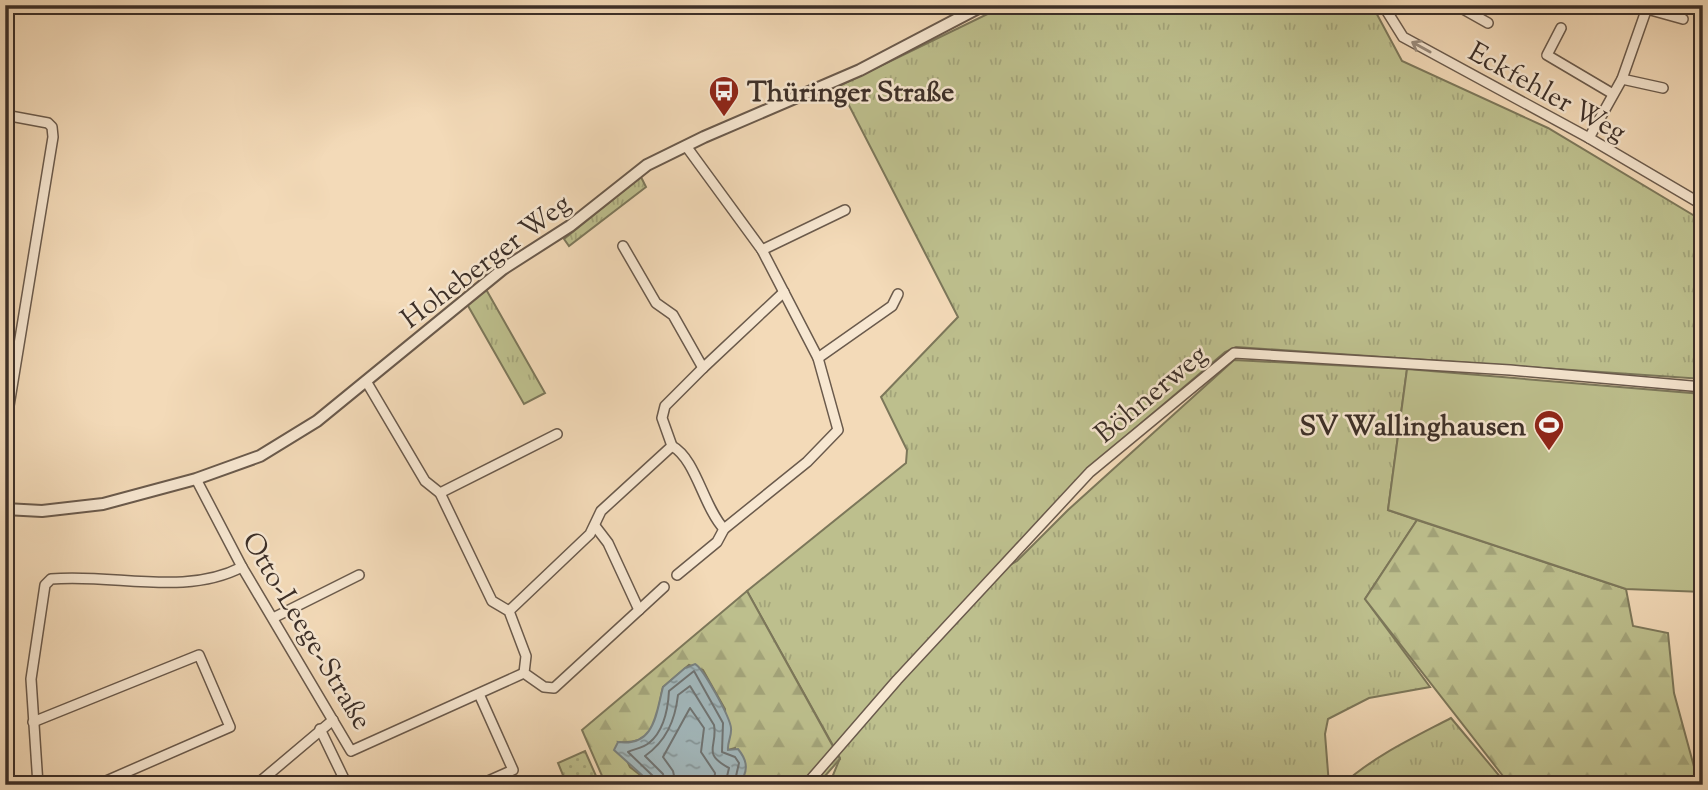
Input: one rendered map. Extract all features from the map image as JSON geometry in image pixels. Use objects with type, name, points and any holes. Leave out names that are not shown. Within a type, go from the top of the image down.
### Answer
[{"type":"street","name":"Hoheberger Weg","points":[[5,509],[42,511],[103,504],[233,467],[288,441],[366,381],[503,268],[570,226],[648,165],[860,70],[984,5]]},
{"type":"street","name":"Eckfehler Weg","points":[[1383,5],[1403,37],[1589,138],[1703,205]]},
{"type":"street","points":[[1456,5],[1488,23]]},
{"type":"street","points":[[1589,138],[1622,79],[1647,7],[1683,19]]},
{"type":"street","points":[[1561,28],[1547,55],[1613,94]]},
{"type":"street","points":[[1622,79],[1662,88]]},
{"type":"street","points":[[5,115],[52,127],[5,430]]},
{"type":"street","points":[[677,575],[717,542],[724,529],[807,462],[838,430],[818,358],[785,292],[762,250],[686,146]]},
{"type":"street","points":[[762,250],[845,210]]},
{"type":"street","points":[[624,246],[656,303],[673,315],[703,368]]},
{"type":"street","points":[[724,529],[711,515],[683,453],[671,446],[662,418],[666,406],[703,368],[785,292]]},
{"type":"street","points":[[818,358],[892,306],[898,295]]},
{"type":"street","name":"Böhnerweg","points":[[806,785],[897,680],[1090,472],[1234,353],[1497,369],[1703,387]]},
{"type":"street","points":[[366,381],[425,481],[440,493],[492,601],[509,611],[526,656],[524,673],[544,687],[554,688],[664,587]]},
{"type":"street","points":[[440,493],[557,434]]},
{"type":"street","points":[[509,611],[590,534],[601,511],[671,446]]},
{"type":"street","name":"Otto-Leege-Straße","points":[[196,479],[242,567],[351,751],[524,673]]},
{"type":"street","points":[[595,526],[608,543],[639,610]]},
{"type":"street","points":[[38,785],[31,679],[45,585],[51,579],[73,577],[189,582],[220,579],[242,567]]},
{"type":"street","points":[[273,618],[359,575]]},
{"type":"street","points":[[33,722],[200,654],[230,727],[97,785]]},
{"type":"street","points":[[479,694],[513,769],[479,785]]},
{"type":"street","points":[[256,785],[333,720]]},
{"type":"street","points":[[320,729],[347,785]]},
{"type":"street","points":[[335,758],[351,751]]},
{"type":"green space","points":[[1006,5],[1372,5],[1402,61],[1548,128],[1703,221],[1703,379],[1236,347],[1225,352],[1085,471],[989,577],[1017,561],[1068,510],[1234,360],[1407,369],[1388,510],[1417,520],[1365,599],[1430,687],[1369,698],[1328,719],[1325,734],[1329,785],[829,785],[840,758],[747,591],[906,463],[907,450],[881,397],[958,317],[839,86]]},
{"type":"green space","points":[[641,177],[646,187],[569,246],[564,239]]},
{"type":"green space","points":[[483,284],[545,393],[524,404],[467,304]]},
{"type":"green space","name":"SV Wallinghausen","points":[[1407,369],[1703,394],[1703,592],[1626,589],[1388,510]]},
{"type":"green space","points":[[1417,520],[1626,589],[1633,626],[1668,633],[1674,693],[1699,785],[1510,785],[1365,599]]},
{"type":"green space","points":[[747,591],[840,759],[817,785],[738,785],[742,781],[735,748],[728,750],[727,746],[725,709],[703,670],[689,665],[663,687],[656,718],[648,734],[631,742],[618,742],[630,767],[653,785],[606,785],[582,730]]},
{"type":"green space","points":[[1451,718],[1507,785],[1342,785],[1381,756]]},
{"type":"green space","points":[[585,751],[600,785],[567,785],[558,763]]},
{"type":"water","points":[[695,664],[710,683],[729,722],[731,731],[728,750],[738,749],[744,758],[746,767],[738,785],[653,785],[614,750],[618,742],[630,742],[647,734],[652,726],[663,687],[685,668]]},
{"type":"place","name":"Thüringer Straße","points":[[724,118]]},
{"type":"place","name":"SV Wallinghausen","points":[[1549,452]]}]
